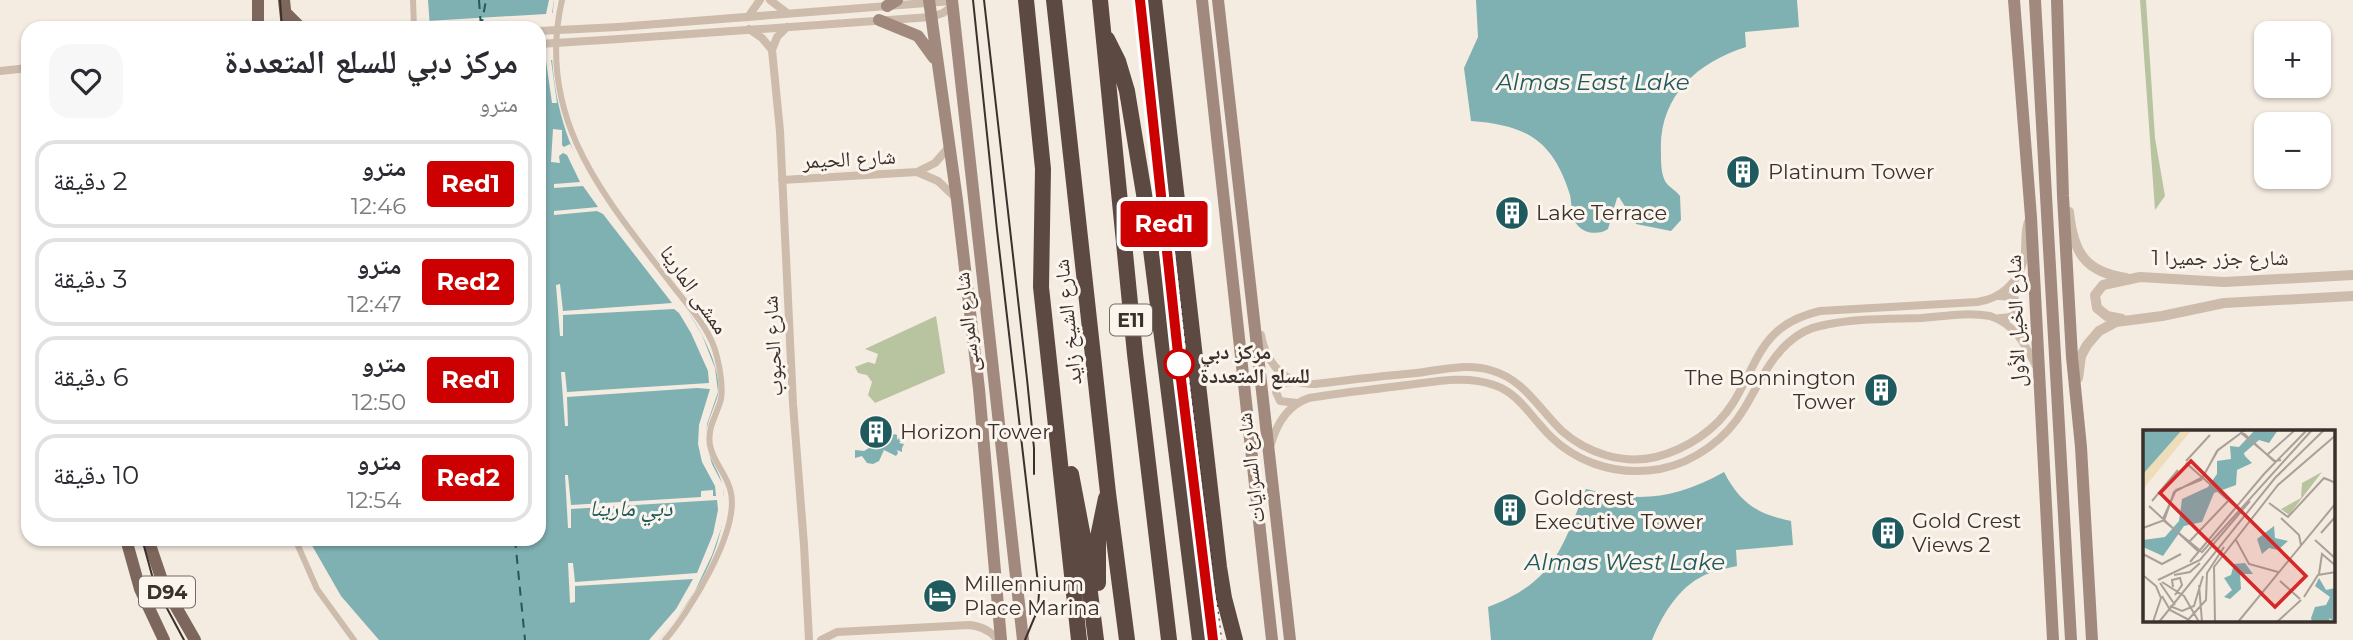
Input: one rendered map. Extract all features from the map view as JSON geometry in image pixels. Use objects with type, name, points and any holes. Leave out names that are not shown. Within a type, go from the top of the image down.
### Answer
[{"type":"highway","points":[[1027,0],[1043,169],[1041,287],[1079,640]]},
{"type":"highway","name":"شارع الشيخ زايد","points":[[1054,0],[1108,493],[1127,640]]},
{"type":"highway","name":"E11","points":[[1100,0],[1135,354],[1168,640]]},
{"type":"highway","points":[[1154,0],[1219,567],[1235,640]]},
{"type":"highway","points":[[1103,34],[1124,76],[1132,117],[1200,640]]},
{"type":"highway","points":[[1057,428],[1068,456],[1083,537],[1096,640]]},
{"type":"highway","points":[[1103,640],[1098,586],[1098,537],[1108,493]]},
{"type":"main road","points":[[256,21],[258,0]]},
{"type":"main road","name":"شارع السرايات","points":[[1202,0],[1272,640]]},
{"type":"main road","name":"شارع السرايات","points":[[1218,0],[1290,640]]},
{"type":"main road","name":"شارع الخيل الأول","points":[[2014,0],[2031,216],[2053,640]]},
{"type":"main road","name":"شارع الخيل الأول","points":[[2035,0],[2071,640]]},
{"type":"main road","points":[[2057,0],[2063,196],[2092,640]]},
{"type":"main road","name":"شارع المرسى","points":[[952,2],[1023,640]]},
{"type":"main road","points":[[285,7],[296,21]]},
{"type":"main road","name":"شارع المرسى","points":[[930,7],[957,200],[979,389],[1000,640]]},
{"type":"main road","points":[[879,20],[918,36],[938,64]]},
{"type":"main road","points":[[1230,260],[1247,257]]},
{"type":"main road","name":"D94","points":[[128,546],[140,589],[164,640]]},
{"type":"main road","name":"D94","points":[[150,546],[164,586],[195,640]]},
{"type":"street","points":[[412,0],[414,21]]},
{"type":"street","name":"ممشى المارينا","points":[[562,0],[558,14],[556,61],[563,102],[574,141],[586,167],[609,203],[702,324],[717,355],[722,393],[712,420],[709,442],[732,494],[732,509],[718,554],[706,578],[665,640]]},
{"type":"street","points":[[748,17],[760,0]]},
{"type":"street","points":[[769,0],[787,13]]},
{"type":"street","points":[[546,31],[748,17],[892,3],[930,7],[943,13],[952,2]]},
{"type":"street","points":[[546,44],[879,20],[952,2]]},
{"type":"street","points":[[749,29],[762,38],[772,50],[777,37],[787,27]]},
{"type":"street","name":"شارع الحبوب","points":[[772,50],[809,640]]},
{"type":"street","points":[[0,71],[21,69]]},
{"type":"street","name":"شارع الحيمر","points":[[782,180],[917,172],[935,163],[949,147]]},
{"type":"street","name":"شارع الحيمر","points":[[917,172],[938,181],[949,189],[957,200]]},
{"type":"street","points":[[2063,196],[2069,208],[2073,239],[2080,253],[2105,272],[2128,278]]},
{"type":"street","points":[[1997,296],[2013,282],[2021,270],[2025,229],[2031,216]]},
{"type":"street","name":"شارع جزر جميرا 1","points":[[2128,278],[2152,276],[2224,282],[2353,275]]},
{"type":"street","points":[[2125,319],[2101,313],[2096,308],[2095,295],[2103,285],[2128,278]]},
{"type":"street","points":[[2009,295],[2017,301],[2017,311],[2011,317],[1997,318],[1976,315],[1865,320],[1809,329],[1780,351],[1743,411],[1716,443],[1679,463],[1659,469],[1623,470],[1592,464],[1578,458],[1553,440],[1516,397],[1484,382],[1433,382],[1315,397],[1297,402],[1280,401],[1276,392],[1281,383],[1315,384],[1461,367],[1488,369],[1523,387],[1562,431],[1585,446],[1610,456],[1639,460],[1674,451],[1706,432],[1732,405],[1766,341],[1796,318],[1820,311],[1977,302],[2009,295]]},
{"type":"street","name":"شارع جزر جميرا 1","points":[[2125,319],[2162,316],[2239,302],[2353,296]]},
{"type":"street","points":[[1252,314],[1259,324],[1269,360],[1281,373],[1296,382]]},
{"type":"street","points":[[1997,318],[2009,325],[2021,339],[2039,373]]},
{"type":"street","points":[[2077,414],[2078,368],[2081,356],[2099,331],[2125,319]]},
{"type":"street","points":[[1268,454],[1276,427],[1297,402]]},
{"type":"street","points":[[298,546],[317,589],[354,640]]},
{"type":"street","points":[[821,640],[837,632],[969,625],[980,626],[1000,640]]},
{"type":"street","points":[[340,640],[348,633]]},
{"type":"green space","points":[[2140,0],[2146,0],[2155,138],[2165,196],[2155,210]]},
{"type":"green space","points":[[936,316],[945,373],[875,403],[868,395],[872,382],[867,375],[858,373],[855,367],[868,362],[875,364],[878,354],[865,349]]},
{"type":"water","name":"دبي مارينا","points":[[428,0],[554,0],[553,72],[569,141],[590,184],[683,303],[712,357],[718,388],[707,426],[706,444],[723,488],[721,529],[707,570],[685,607],[659,640],[379,640],[341,596],[312,546],[546,546],[546,21],[430,21]]},
{"type":"water","name":"Almas East Lake","points":[[1476,0],[1797,0],[1799,27],[1745,32],[1746,47],[1711,62],[1696,73],[1673,99],[1666,115],[1661,154],[1665,181],[1680,196],[1681,220],[1671,231],[1636,224],[1619,197],[1608,229],[1593,233],[1581,229],[1576,223],[1563,176],[1546,148],[1522,132],[1471,121],[1464,68],[1478,37]]},
{"type":"water","points":[[877,433],[887,439],[894,434],[897,435],[897,440],[900,437],[902,440],[899,443],[904,444],[902,452],[897,450],[896,456],[884,450],[879,461],[873,464],[867,463],[862,456],[855,458],[855,450],[864,451],[874,445],[873,437]]},
{"type":"water","name":"Almas West Lake","points":[[1724,472],[1736,492],[1759,511],[1791,521],[1793,545],[1736,550],[1737,566],[1710,573],[1690,584],[1674,600],[1652,640],[1491,640],[1488,607],[1528,587],[1552,562],[1586,489],[1623,496],[1657,496],[1690,488]]},
{"type":"pier","points":[[549,0],[554,0],[552,13],[556,13],[555,60],[551,60],[557,103],[552,103],[546,61],[546,21],[426,21],[546,14]]},
{"type":"pier","points":[[553,129],[562,130],[562,145],[564,147],[570,144],[597,194],[681,299],[702,335],[715,368],[718,392],[707,424],[706,443],[712,464],[723,485],[725,511],[712,555],[695,591],[659,640],[649,640],[676,609],[693,579],[575,586],[575,602],[570,603],[568,563],[573,563],[575,582],[697,573],[713,534],[718,510],[717,500],[571,509],[571,528],[568,528],[565,475],[568,475],[571,505],[701,497],[701,491],[713,490],[713,496],[716,496],[715,486],[702,462],[698,444],[699,425],[710,389],[567,397],[568,426],[565,426],[561,372],[565,372],[567,392],[709,383],[708,371],[691,333],[674,309],[563,315],[563,336],[560,336],[556,285],[560,284],[563,311],[672,303],[603,214],[597,211],[554,215],[554,211],[598,207],[583,186],[554,188],[554,184],[580,182],[567,155],[563,153],[559,156],[560,163],[551,162]]},
{"type":"ferry route","points":[[479,0],[481,21]]},
{"type":"ferry route","points":[[482,21],[486,0]]},
{"type":"ferry route","points":[[516,546],[525,640]]},
{"type":"tram line","points":[[280,0],[282,21]]},
{"type":"tram line","points":[[973,0],[1039,592],[1038,609],[1025,640]]},
{"type":"tram line","points":[[984,0],[1027,379],[1034,474]]},
{"type":"tram line","points":[[144,546],[155,586],[184,640]]},
{"type":"railway","points":[[1146,0],[1221,640]]},
{"type":"metro line","name":"Red1","points":[[1140,0],[1179,363],[1213,640]]},
{"type":"place","name":"Platinum Tower","points":[[1743,172]]},
{"type":"place","name":"Lake Terrace","points":[[1512,213]]},
{"type":"place","name":"مركز دبي للسلع المتعددة","points":[[1179,364]]},
{"type":"place","name":"The Bonnington Tower","points":[[1881,390]]},
{"type":"place","name":"Horizon Tower","points":[[876,432]]},
{"type":"place","name":"Goldcrest Executive Tower","points":[[1510,510]]},
{"type":"place","name":"Gold Crest Views 2","points":[[1888,533]]},
{"type":"place","name":"Millennium Place Marina","points":[[940,596]]}]
